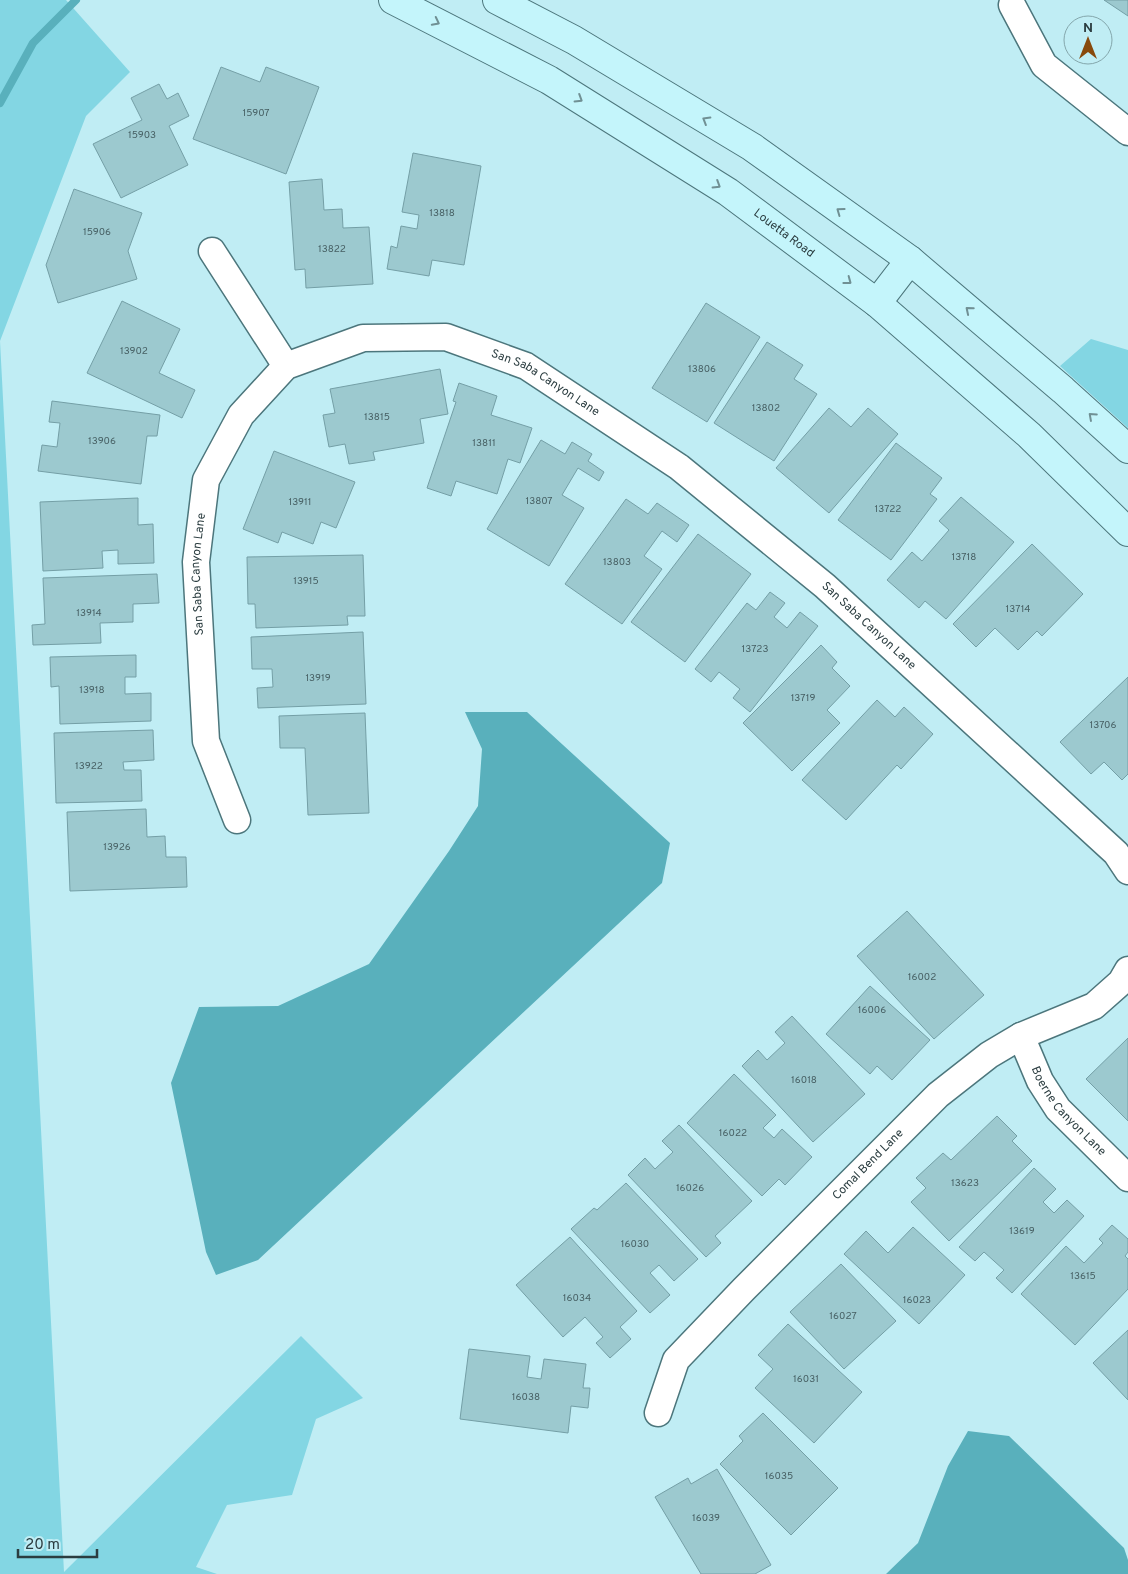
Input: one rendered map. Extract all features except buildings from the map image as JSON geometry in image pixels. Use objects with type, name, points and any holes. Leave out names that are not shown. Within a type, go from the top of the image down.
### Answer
[{"type":"main road","name":"Louetta Road","points":[[392,0],[549,80],[720,186],[876,303],[1029,435],[1128,532]]},
{"type":"main road","points":[[497,0],[574,40],[752,147],[910,260],[1063,390],[1128,449]]},
{"type":"main road","points":[[876,303],[910,260]]},
{"type":"street","points":[[1012,5],[1044,65],[1128,132]]},
{"type":"street","points":[[212,251],[286,366]]},
{"type":"street","name":"San Saba Canyon Lane","points":[[237,820],[206,741],[196,562],[206,480],[240,416],[286,366],[363,338],[446,337],[526,366],[679,467],[826,586],[1116,853],[1128,871]]},
{"type":"street","name":"Comal Bend Lane","points":[[658,1412],[676,1360],[744,1289],[938,1095],[989,1055],[1021,1036],[1094,1006],[1121,982],[1128,970]]},
{"type":"street","name":"Boerne Canyon Lane","points":[[1021,1036],[1040,1081],[1058,1109],[1128,1178]]},
{"type":"shaded area","points":[[0,0],[66,0],[130,72],[86,116],[0,341]]},
{"type":"shaded area","points":[[1091,339],[1128,350],[1128,428],[1060,366]]},
{"type":"shaded area","points":[[0,341],[64,1572],[301,1336],[363,1398],[316,1419],[292,1495],[227,1505],[196,1567],[217,1574],[0,1574]]},
{"type":"shaded area","points":[[465,712],[527,712],[670,843],[662,883],[258,1260],[216,1275],[206,1252],[171,1083],[199,1007],[278,1006],[369,964],[449,851],[478,806],[482,749]]},
{"type":"shaded area","points":[[968,1431],[1009,1436],[1124,1548],[1128,1560],[1128,1574],[886,1574],[918,1543],[948,1466]]},
{"type":"waterway","points":[[0,103],[33,43],[76,0]]}]
